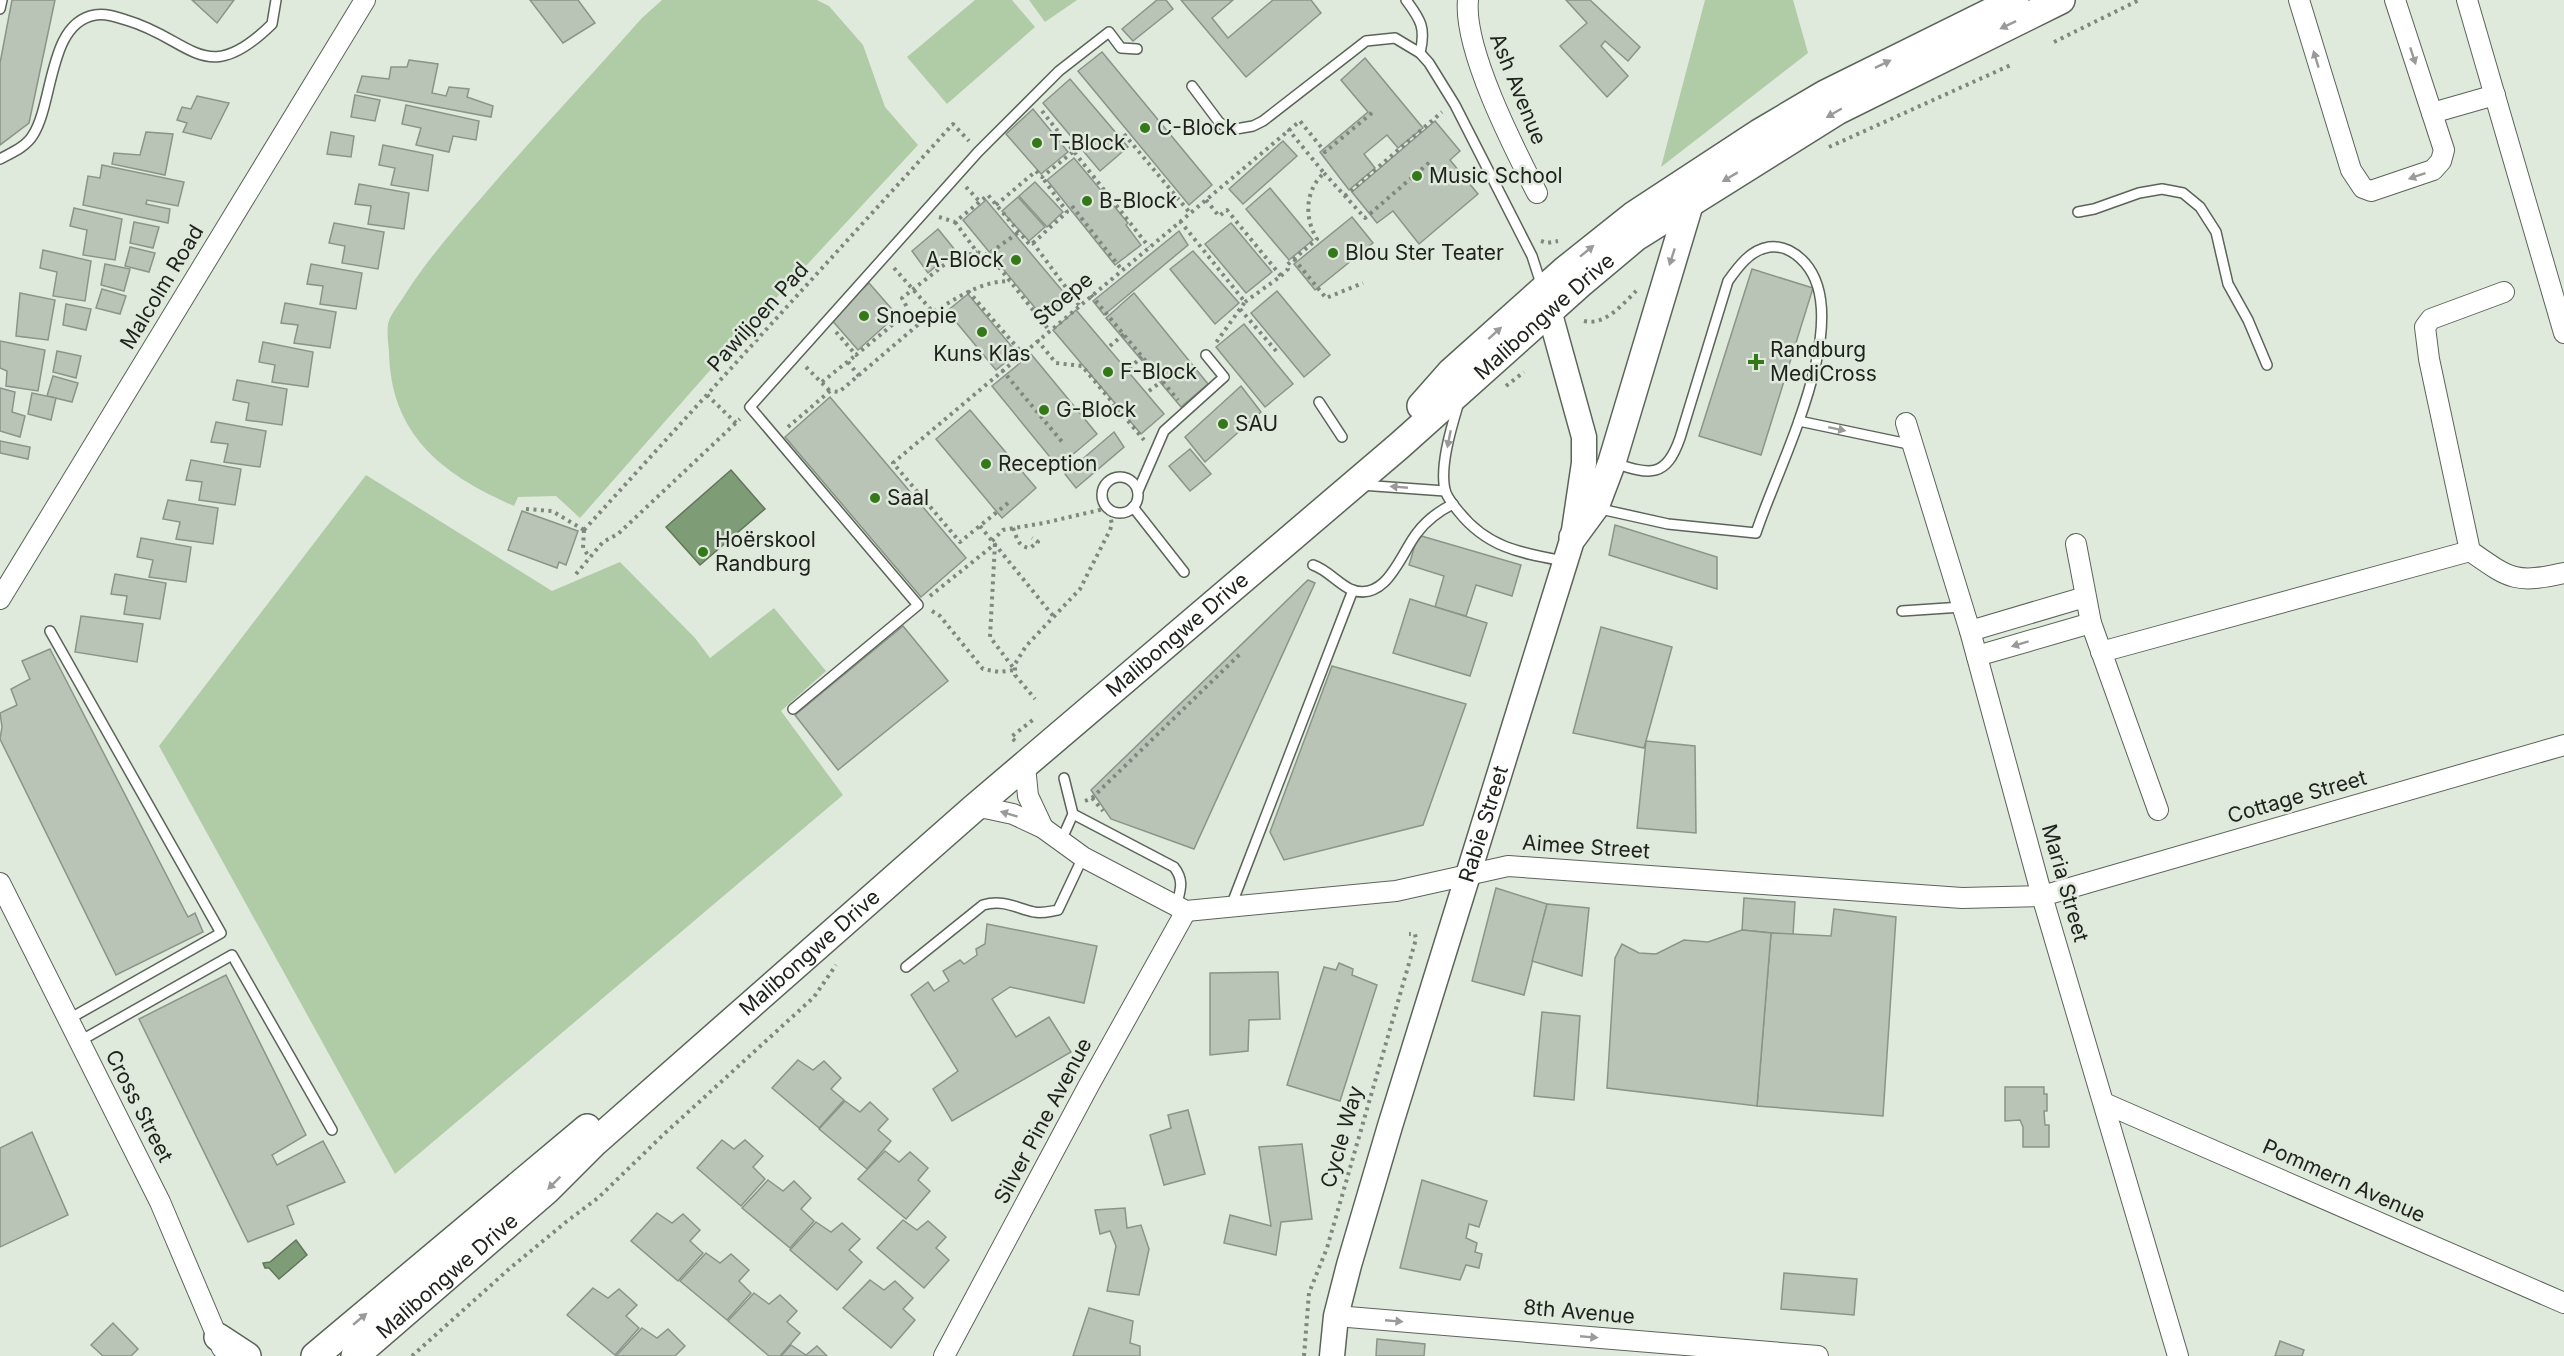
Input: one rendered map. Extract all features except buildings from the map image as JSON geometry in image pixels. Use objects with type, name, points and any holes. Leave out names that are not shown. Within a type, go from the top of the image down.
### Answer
[{"type":"main road","name":"Malibongwe Drive","points":[[355,1356],[533,1203],[595,1142],[973,808],[1021,754],[1352,485],[1463,388],[1622,224],[1759,133],[1870,70],[2015,0]]},
{"type":"main road","name":"Malibongwe Drive","points":[[315,1356],[584,1131],[1325,492],[1423,403],[1451,372],[1636,237],[1837,111],[2061,0]]},
{"type":"main road","points":[[1570,549],[1595,507],[1612,462],[1690,202]]},
{"type":"street","name":"Malcolm Road","points":[[0,599],[365,0]]},
{"type":"street","name":"Ash Avenue","points":[[1468,0],[1468,23],[1483,74],[1537,193]]},
{"type":"street","points":[[2299,0],[2351,170],[2363,188],[2374,190],[2437,167],[2444,150],[2395,0]]},
{"type":"street","points":[[2467,0],[2494,95],[2557,282],[2564,333]]},
{"type":"street","points":[[2432,113],[2494,95]]},
{"type":"street","points":[[2504,292],[2438,315],[2425,327],[2429,359],[2470,551],[2510,577],[2522,580],[2564,573]]},
{"type":"street","name":"Rabie Street","points":[[1332,1356],[1336,1316],[1390,1126],[1570,549],[1584,463],[1584,437],[1546,301]]},
{"type":"street","name":"Maria Street","points":[[1906,423],[1970,631],[2043,896],[2178,1356]]},
{"type":"street","points":[[2076,544],[2091,623],[2158,810]]},
{"type":"street","points":[[2101,652],[2470,551]]},
{"type":"street","points":[[1970,631],[2085,597]]},
{"type":"street","points":[[1977,656],[2091,623]]},
{"type":"street","name":"Cottage Street","points":[[2043,896],[2564,745]]},
{"type":"street","points":[[1021,754],[1028,796],[1043,828]]},
{"type":"street","points":[[973,808],[1013,814],[1043,828],[1083,857],[1181,909]]},
{"type":"street","name":"Aimee Street","points":[[1181,909],[1230,908],[1396,891],[1490,868],[1528,866],[1962,898],[2043,896]]},
{"type":"street","name":"Cross Street","points":[[0,883],[170,1223],[228,1352]]},
{"type":"street","name":"Silver Pine Avenue","points":[[944,1356],[1181,909]]},
{"type":"street","name":"Pommern Avenue","points":[[2104,1103],[2564,1303]]},
{"type":"street","name":"8th Avenue","points":[[1336,1316],[1818,1356]]},
{"type":"lane","points":[[0,9],[2,0]]},
{"type":"lane","points":[[0,159],[20,148],[32,137],[39,122],[64,36],[75,24],[95,15],[113,16],[149,26],[177,45],[200,56],[219,57],[244,47],[272,24],[276,0]]},
{"type":"lane","points":[[1406,0],[1419,17],[1422,27],[1424,36],[1420,53]]},
{"type":"lane","points":[[793,709],[918,606],[750,407],[920,215],[1061,69],[1109,32],[1121,48],[1137,49]]},
{"type":"lane","points":[[1192,86],[1219,122],[1230,130],[1237,129],[1263,121],[1366,41],[1395,38],[1420,53],[1430,64],[1453,102],[1532,256],[1546,301]]},
{"type":"lane","points":[[2078,212],[2094,209],[2139,193],[2162,189],[2183,193],[2200,207],[2216,232],[2228,284],[2248,320],[2267,365]]},
{"type":"lane","points":[[1595,507],[1668,524],[1756,533],[1765,504],[1781,471],[1799,421],[1822,326],[1822,305],[1818,285],[1810,269],[1800,257],[1783,247],[1768,247],[1753,254],[1739,265],[1728,281],[1680,438],[1670,463],[1661,469],[1649,471],[1612,462]]},
{"type":"lane","points":[[1138,491],[1132,481],[1121,477],[1110,480],[1103,489],[1103,495],[1108,508],[1123,512],[1133,507],[1164,431],[1224,377],[1206,355]]},
{"type":"lane","points":[[1463,388],[1448,438],[1445,491],[1453,504],[1467,522],[1490,542],[1526,554],[1570,549]]},
{"type":"lane","points":[[1319,402],[1342,436]]},
{"type":"lane","points":[[1799,421],[1913,445]]},
{"type":"lane","points":[[1352,485],[1445,491]]},
{"type":"lane","points":[[1313,565],[1353,590],[1367,591],[1393,575],[1416,534],[1428,521],[1453,504]]},
{"type":"lane","points":[[1133,507],[1184,572]]},
{"type":"lane","points":[[1230,908],[1353,590]]},
{"type":"lane","points":[[1902,611],[1963,607]]},
{"type":"lane","points":[[50,631],[221,933],[69,1019]]},
{"type":"lane","points":[[1060,841],[1072,810],[1064,778]]},
{"type":"lane","points":[[1072,810],[1174,867],[1182,878],[1181,909]]},
{"type":"lane","points":[[906,967],[983,905],[994,902],[1011,904],[1037,913],[1058,910],[1083,857]]},
{"type":"lane","points":[[80,1041],[232,955],[332,1130]]},
{"type":"path","points":[[2054,42],[2139,0]]},
{"type":"path","points":[[1823,149],[2013,64]]},
{"type":"path","points":[[1031,98],[1149,247]]},
{"type":"path","points":[[1345,196],[1453,102]]},
{"type":"path","points":[[1373,112],[1325,152],[1300,121],[1289,130],[1365,218],[1430,162]]},
{"type":"path","name":"Pawiljoen Pad","points":[[584,530],[953,124],[963,135]]},
{"type":"path","name":"Stoepe","points":[[1008,503],[960,542],[893,463],[1289,130]]},
{"type":"path","points":[[1125,134],[1190,213]]},
{"type":"path","points":[[1042,177],[1074,151]]},
{"type":"path","points":[[955,222],[988,195],[996,205],[1030,245],[1067,212],[1036,171],[996,205]]},
{"type":"path","points":[[1206,355],[1245,302],[1281,276],[1288,269],[1287,265],[1317,239],[1311,230],[1307,207],[1314,182],[1324,173]]},
{"type":"path","points":[[1206,200],[1219,216],[1227,210],[1281,276]]},
{"type":"path","points":[[1072,206],[1122,270]]},
{"type":"path","points":[[920,215],[955,222],[977,252]]},
{"type":"path","points":[[1180,221],[1245,302]]},
{"type":"path","points":[[822,382],[909,311],[902,298],[949,261],[977,252],[987,255],[1019,232]]},
{"type":"path","points":[[1033,243],[1079,305]]},
{"type":"path","points":[[883,256],[933,312]]},
{"type":"path","points":[[1294,259],[1326,298],[1363,283]]},
{"type":"path","points":[[994,261],[1049,330]]},
{"type":"path","points":[[808,367],[830,391],[839,392],[933,312],[968,291],[1001,281],[1010,281]]},
{"type":"path","points":[[1584,321],[1593,323],[1608,316],[1641,285]]},
{"type":"path","points":[[968,291],[1022,353]]},
{"type":"path","points":[[1091,295],[1186,410]]},
{"type":"path","points":[[1240,309],[1277,352]]},
{"type":"path","points":[[833,328],[856,355]]},
{"type":"path","points":[[1110,346],[1124,334]]},
{"type":"path","points":[[1037,340],[1056,363],[1082,366],[1144,441],[1152,434]]},
{"type":"path","points":[[1129,368],[1142,357]]},
{"type":"path","points":[[848,362],[859,376]]},
{"type":"path","points":[[1002,370],[1063,443]]},
{"type":"path","points":[[1499,392],[1524,372]]},
{"type":"path","points":[[1149,391],[1162,381]]},
{"type":"path","points":[[776,438],[830,391]]},
{"type":"path","points":[[707,395],[736,423]]},
{"type":"path","points":[[576,574],[603,542],[618,534],[736,423],[750,407]]},
{"type":"path","points":[[918,606],[993,543],[1003,530],[1108,508],[1112,524],[1110,530],[1080,589],[1026,646],[1015,664],[1015,670]]},
{"type":"path","points":[[526,509],[552,511],[584,530],[583,548],[590,558]]},
{"type":"path","points":[[980,526],[1054,617]]},
{"type":"path","points":[[1013,528],[1019,543],[1024,547],[1030,548],[1038,542],[1032,537]]},
{"type":"path","points":[[993,543],[990,637],[1015,670],[1020,682],[1035,699]]},
{"type":"path","points":[[918,606],[928,607],[940,616],[983,669],[999,672],[1015,670]]},
{"type":"path","points":[[1072,810],[1092,798],[1241,653]]},
{"type":"path","points":[[1021,754],[1011,737],[1034,719]]},
{"type":"path","name":"Cycle Way","points":[[1304,1356],[1309,1293],[1327,1248],[1416,939],[1415,934],[1409,934]]},
{"type":"path","points":[[412,1356],[525,1256],[598,1198],[663,1135],[814,998],[838,962]]},
{"type":"shaded area","points":[[662,0],[817,0],[829,6],[863,45],[885,107],[918,145],[727,351],[580,518],[556,496],[518,497],[514,506],[465,481],[425,448],[410,429],[399,406],[392,381],[388,338],[389,320],[414,280],[452,232],[642,18]]},
{"type":"shaded area","points":[[975,0],[1012,0],[1035,27],[947,104],[907,57]]},
{"type":"shaded area","points":[[1029,0],[1077,0],[1045,22]]},
{"type":"shaded area","points":[[1705,0],[1793,0],[1808,53],[1661,167]]},
{"type":"shaded area","points":[[731,470],[765,509],[700,565],[666,527]]},
{"type":"shaded area","points":[[366,475],[552,591],[620,562],[695,638],[710,658],[774,608],[826,671],[781,711],[843,795],[395,1174],[159,746]]},
{"type":"shaded area","points":[[296,1240],[307,1255],[279,1279],[269,1268],[265,1268],[263,1263],[270,1262]]},
{"type":"place","name":"C-Block","points":[[1145,128]]},
{"type":"place","name":"T-Block","points":[[1037,143]]},
{"type":"place","name":"Music School","points":[[1417,176]]},
{"type":"place","name":"B-Block","points":[[1087,201]]},
{"type":"place","name":"Blou Ster Teater","points":[[1333,253]]},
{"type":"place","name":"A-Block","points":[[1016,260]]},
{"type":"place","name":"Snoepie","points":[[864,316]]},
{"type":"place","name":"Kuns Klas","points":[[982,332]]},
{"type":"place","name":"Randburg MediCross","points":[[1756,362]]},
{"type":"place","name":"F-Block","points":[[1108,372]]},
{"type":"place","name":"G-Block","points":[[1044,410]]},
{"type":"place","name":"SAU","points":[[1223,424]]},
{"type":"place","name":"Reception","points":[[986,464]]},
{"type":"place","name":"Saal","points":[[875,498]]},
{"type":"place","name":"Hoërskool Randburg","points":[[703,552]]}]
